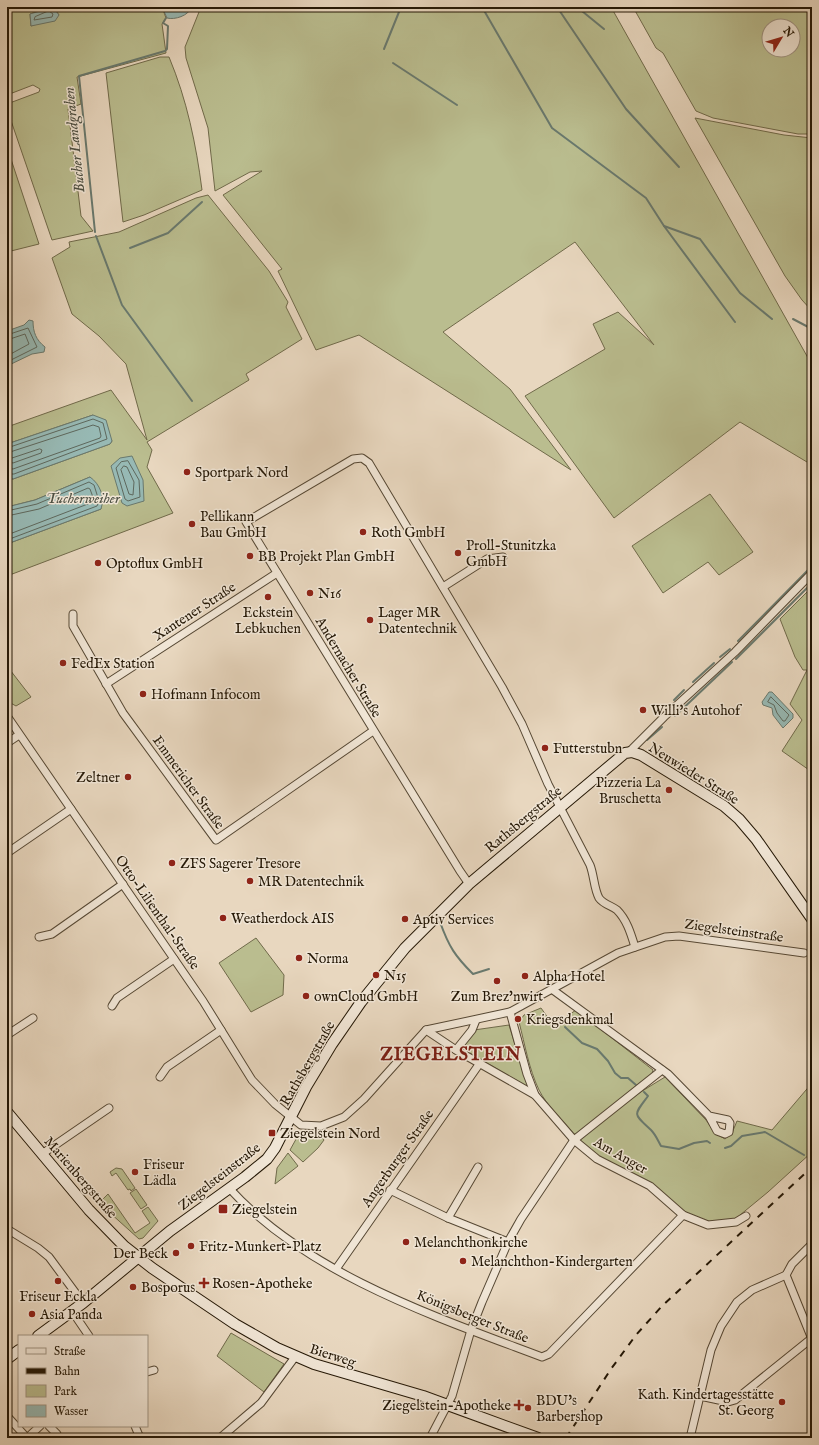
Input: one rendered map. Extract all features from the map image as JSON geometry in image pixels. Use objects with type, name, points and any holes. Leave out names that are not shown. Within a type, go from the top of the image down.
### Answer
[{"type":"street","name":"Andernacher Straße","points":[[469,884],[373,731],[246,522],[353,459],[362,458],[369,463],[513,707],[548,784],[590,865],[600,900],[611,906],[623,918],[635,947]]},
{"type":"street","points":[[443,587],[487,559],[503,557]]},
{"type":"street","name":"Rathsbergstraße","points":[[291,1118],[322,1060],[362,1002],[412,941],[469,884],[618,757],[629,752],[658,722],[735,652],[812,573]]},
{"type":"street","name":"Xantener Straße","points":[[106,684],[277,574]]},
{"type":"street","name":"Emmericher Straße","points":[[73,614],[73,626],[123,713],[216,840],[373,731]]},
{"type":"street","name":"Otto-Lilienthal-Straße","points":[[7,716],[174,959],[252,1080],[291,1118]]},
{"type":"street","points":[[7,743],[19,735]]},
{"type":"street","name":"Neuwieder Straße","points":[[629,752],[647,759],[724,806],[739,819],[756,839],[812,919]]},
{"type":"street","points":[[7,854],[71,809]]},
{"type":"street","points":[[39,937],[52,934],[123,884]]},
{"type":"street","name":"Ziegelsteinstraße","points":[[426,1030],[510,1012],[553,990],[602,961],[635,947],[665,937],[693,936],[786,952],[804,953]]},
{"type":"street","points":[[112,1006],[117,998],[174,959]]},
{"type":"street","points":[[553,990],[662,1070],[709,1116]]},
{"type":"street","points":[[510,1012],[527,1074],[535,1095]]},
{"type":"street","points":[[7,1035],[32,1018]]},
{"type":"street","points":[[456,1050],[472,1030],[476,1020]]},
{"type":"street","points":[[160,1076],[168,1067],[221,1030]]},
{"type":"street","points":[[291,1118],[301,1125],[313,1127],[334,1123],[344,1117],[364,1099],[426,1030]]},
{"type":"street","name":"Am Anger","points":[[426,1030],[456,1050],[535,1095],[574,1140],[597,1159],[650,1186],[683,1216],[708,1225],[736,1222],[746,1216]]},
{"type":"street","name":"Angerburger Straße","points":[[336,1269],[480,1063]]},
{"type":"street","points":[[430,1438],[448,1404],[471,1330],[508,1242],[566,1149],[574,1140],[662,1070]]},
{"type":"street","points":[[42,1154],[109,1108]]},
{"type":"street","name":"Marienbergstraße","points":[[7,1112],[100,1222],[138,1258]]},
{"type":"street","name":"Ziegelsteinstraße","points":[[39,1335],[83,1303],[180,1224],[254,1170],[270,1155],[291,1118]]},
{"type":"street","points":[[448,1218],[478,1167]]},
{"type":"street","name":"Königsberger Straße","points":[[229,1188],[257,1215],[282,1236],[336,1269],[420,1310],[542,1357],[550,1354],[683,1216]]},
{"type":"street","points":[[390,1190],[448,1218],[508,1242]]},
{"type":"street","points":[[7,1230],[38,1248],[49,1257],[83,1303]]},
{"type":"street","points":[[690,1438],[710,1350],[721,1326],[737,1302],[752,1290],[786,1276],[792,1264],[812,1244]]},
{"type":"street","name":"Bierweg","points":[[138,1258],[235,1324],[295,1357],[335,1371],[448,1404],[538,1438]]},
{"type":"street","points":[[700,1396],[728,1402],[735,1400],[812,1338],[786,1276]]},
{"type":"street","points":[[72,1311],[88,1335]]},
{"type":"street","points":[[7,1359],[18,1351]]},
{"type":"street","points":[[220,1438],[261,1403],[295,1357]]},
{"type":"street","points":[[7,1416],[27,1438],[39,1427]]},
{"type":"street","points":[[50,1427],[56,1434],[57,1438]]},
{"type":"street","points":[[136,1427],[140,1438]]},
{"type":"green space","points":[[7,7],[51,7],[30,14],[31,26],[59,15],[53,7],[162,7],[166,18],[162,24],[166,53],[77,77],[81,104],[68,109],[81,216],[93,231],[52,240],[7,109],[7,104],[39,92],[40,89],[33,85],[7,95]]},
{"type":"green space","points":[[201,7],[611,7],[812,365],[812,465],[740,422],[614,518],[525,396],[605,349],[593,324],[618,312],[654,345],[575,242],[443,332],[510,389],[571,470],[359,335],[316,350],[278,271],[282,269],[223,195],[262,171],[250,172],[215,191],[208,128],[186,58],[185,47]]},
{"type":"green space","points":[[633,7],[812,7],[812,134],[798,134],[713,118],[696,111],[663,53],[656,48]]},
{"type":"green space","points":[[160,57],[169,57],[181,89],[194,139],[202,190],[144,215],[123,222],[106,73]]},
{"type":"green space","points":[[695,118],[784,135],[812,138],[812,311],[785,276]]},
{"type":"green space","points":[[7,147],[39,244],[7,252]]},
{"type":"green space","points":[[208,195],[269,271],[288,302],[286,307],[302,339],[246,374],[249,380],[147,442],[152,450],[147,467],[173,513],[7,576],[7,544],[101,509],[90,477],[35,500],[7,507],[7,477],[13,479],[110,444],[112,441],[93,415],[7,444],[7,427],[111,390],[147,440],[126,364],[99,336],[72,314],[52,258],[70,247],[69,242],[119,232],[196,198]]},
{"type":"green space","points":[[710,494],[753,552],[719,575],[708,562],[663,593],[632,546]]},
{"type":"green space","points":[[812,587],[812,772],[782,751],[802,720],[790,704],[807,670],[803,670],[795,657],[780,619]]},
{"type":"green space","points":[[7,666],[31,697],[16,706],[7,701]]},
{"type":"green space","points":[[256,938],[284,975],[283,995],[251,1012],[219,963]]},
{"type":"green space","points":[[541,1008],[551,1022],[559,1016],[563,1019],[576,1010],[653,1070],[652,1074],[578,1134],[574,1134],[546,1102],[539,1090],[530,1065],[519,1022],[524,1015]]},
{"type":"green space","points":[[509,1025],[528,1087],[461,1048],[474,1030]]},
{"type":"green space","points":[[665,1077],[706,1120],[715,1133],[725,1139],[732,1133],[737,1121],[772,1130],[812,1083],[812,1152],[768,1192],[734,1220],[705,1223],[685,1213],[587,1149],[579,1139],[639,1093]]},
{"type":"green space","points":[[300,1132],[319,1134],[324,1140],[303,1162],[290,1150]]},
{"type":"green space","points":[[288,1153],[298,1166],[275,1184],[277,1168]]},
{"type":"green space","points":[[116,1168],[122,1169],[135,1188],[131,1191],[130,1189],[128,1190],[116,1173],[112,1176],[110,1172]]},
{"type":"green space","points":[[136,1189],[147,1205],[141,1209],[130,1193]]},
{"type":"green space","points":[[108,1194],[135,1233],[150,1223],[142,1211],[148,1207],[158,1221],[143,1238],[139,1239],[99,1203]]},
{"type":"green space","points":[[231,1333],[284,1364],[264,1392],[217,1356]]},
{"type":"water","points":[[53,7],[59,15],[55,21],[31,26],[30,14]]},
{"type":"water","points":[[162,7],[192,7],[188,13],[184,15],[177,18],[167,18]]},
{"type":"water","points":[[29,320],[33,321],[36,336],[39,342],[45,347],[44,352],[32,354],[7,366],[7,331],[24,325]]},
{"type":"water","name":"Tucherweiher","points":[[93,415],[106,420],[112,441],[110,444],[13,479],[7,477],[7,444]]},
{"type":"water","name":"Tucherweiher","points":[[132,456],[143,480],[144,501],[127,506],[122,503],[111,466],[120,458]]},
{"type":"water","name":"Tucherweiher","points":[[90,477],[94,480],[101,491],[101,509],[7,544],[7,507],[35,500]]},
{"type":"water","points":[[769,692],[772,692],[793,714],[793,718],[783,728],[773,715],[772,708],[763,705],[762,702]]},
{"type":"waterway","points":[[384,49],[401,7]]},
{"type":"waterway","points":[[482,7],[552,128],[646,198],[664,226],[735,322]]},
{"type":"waterway","points":[[557,7],[626,109],[679,167]]},
{"type":"waterway","points":[[577,7],[604,29]]},
{"type":"waterway","name":"Bucher Landgraben","points":[[95,232],[79,76],[165,51],[167,49],[168,26],[163,23],[166,18]]},
{"type":"waterway","points":[[393,63],[457,105]]},
{"type":"waterway","points":[[130,248],[168,233],[202,202]]},
{"type":"waterway","points":[[664,226],[700,239],[740,293],[772,319]]},
{"type":"waterway","name":"Bucher Landgraben","points":[[96,236],[122,305],[192,401]]},
{"type":"waterway","points":[[793,319],[812,329]]},
{"type":"waterway","points":[[738,641],[812,566]]},
{"type":"waterway","points":[[736,659],[812,583]]},
{"type":"waterway","points":[[720,657],[730,649]]},
{"type":"waterway","points":[[675,716],[732,662]]},
{"type":"waterway","points":[[693,682],[714,663]]},
{"type":"waterway","points":[[674,700],[684,690]]},
{"type":"waterway","points":[[647,740],[662,727]]},
{"type":"waterway","points":[[440,922],[453,951],[473,974],[489,969]]},
{"type":"waterway","points":[[565,1027],[582,1043],[597,1049],[608,1061],[615,1073],[621,1078],[628,1078],[636,1085]]},
{"type":"waterway","points":[[644,1092],[648,1096],[637,1114],[638,1117],[651,1130],[661,1146],[679,1149],[694,1143],[707,1141],[710,1143]]},
{"type":"waterway","points":[[725,1148],[731,1146],[742,1136],[765,1132],[804,1155]]},
{"type":"railway","points":[[566,1438],[611,1369],[636,1335],[662,1306],[812,1167]]},
{"type":"place","name":"Sportpark Nord","points":[[187,472]]},
{"type":"place","name":"Pellikann Bau GmbH","points":[[192,524]]},
{"type":"place","name":"Roth GmbH","points":[[363,532]]},
{"type":"place","name":"Proll-Stunitzka GmbH","points":[[458,553]]},
{"type":"place","name":"BB Projekt Plan GmbH","points":[[250,556]]},
{"type":"place","name":"Optoflux GmbH","points":[[98,563]]},
{"type":"place","name":"N16","points":[[310,593]]},
{"type":"place","name":"Eckstein Lebkuchen","points":[[268,597]]},
{"type":"place","name":"Lager MR Datentechnik","points":[[370,620]]},
{"type":"place","name":"FedEx Station","points":[[63,663]]},
{"type":"place","name":"Hofmann Infocom","points":[[143,694]]},
{"type":"place","name":"Willi's Autohof","points":[[643,710]]},
{"type":"place","name":"Futterstubn","points":[[545,748]]},
{"type":"place","name":"Zeltner","points":[[128,777]]},
{"type":"place","name":"Pizzeria La Bruschetta","points":[[669,790]]},
{"type":"place","name":"ZFS Sagerer Tresore","points":[[172,863]]},
{"type":"place","name":"MR Datentechnik","points":[[250,881]]},
{"type":"place","name":"Weatherdock AIS","points":[[223,918]]},
{"type":"place","name":"Aptiv Services","points":[[405,919]]},
{"type":"place","name":"Norma","points":[[299,958]]},
{"type":"place","name":"N15","points":[[376,975]]},
{"type":"place","name":"Alpha Hotel","points":[[525,976]]},
{"type":"place","name":"Zum Brez'nwirt","points":[[497,981]]},
{"type":"place","name":"ownCloud GmbH","points":[[306,996]]},
{"type":"place","name":"Kriegsdenkmal","points":[[518,1019]]},
{"type":"place","name":"Ziegelstein Nord","points":[[272,1133]]},
{"type":"place","name":"Friseur Lädla","points":[[135,1172]]},
{"type":"place","name":"Ziegelstein","points":[[223,1209]]},
{"type":"place","name":"Melanchthonkirche","points":[[406,1242]]},
{"type":"place","name":"Fritz-Munkert-Platz","points":[[191,1246]]},
{"type":"place","name":"Der Beck","points":[[176,1253]]},
{"type":"place","name":"Melanchthon-Kindergarten","points":[[463,1261]]},
{"type":"place","name":"Friseur Eckla","points":[[58,1281]]},
{"type":"place","name":"Rosen-Apotheke","points":[[204,1283]]},
{"type":"place","name":"Bosporus","points":[[133,1287]]},
{"type":"place","name":"Asia Panda","points":[[32,1314]]},
{"type":"place","name":"Kath. Kindertagesstätte St. Georg","points":[[782,1402]]},
{"type":"place","name":"Ziegelstein-Apotheke","points":[[519,1405]]},
{"type":"place","name":"BDU's Barbershop","points":[[528,1408]]},
{"type":"district","name":"ZIEGELSTEIN","points":[[451,1054]]}]
